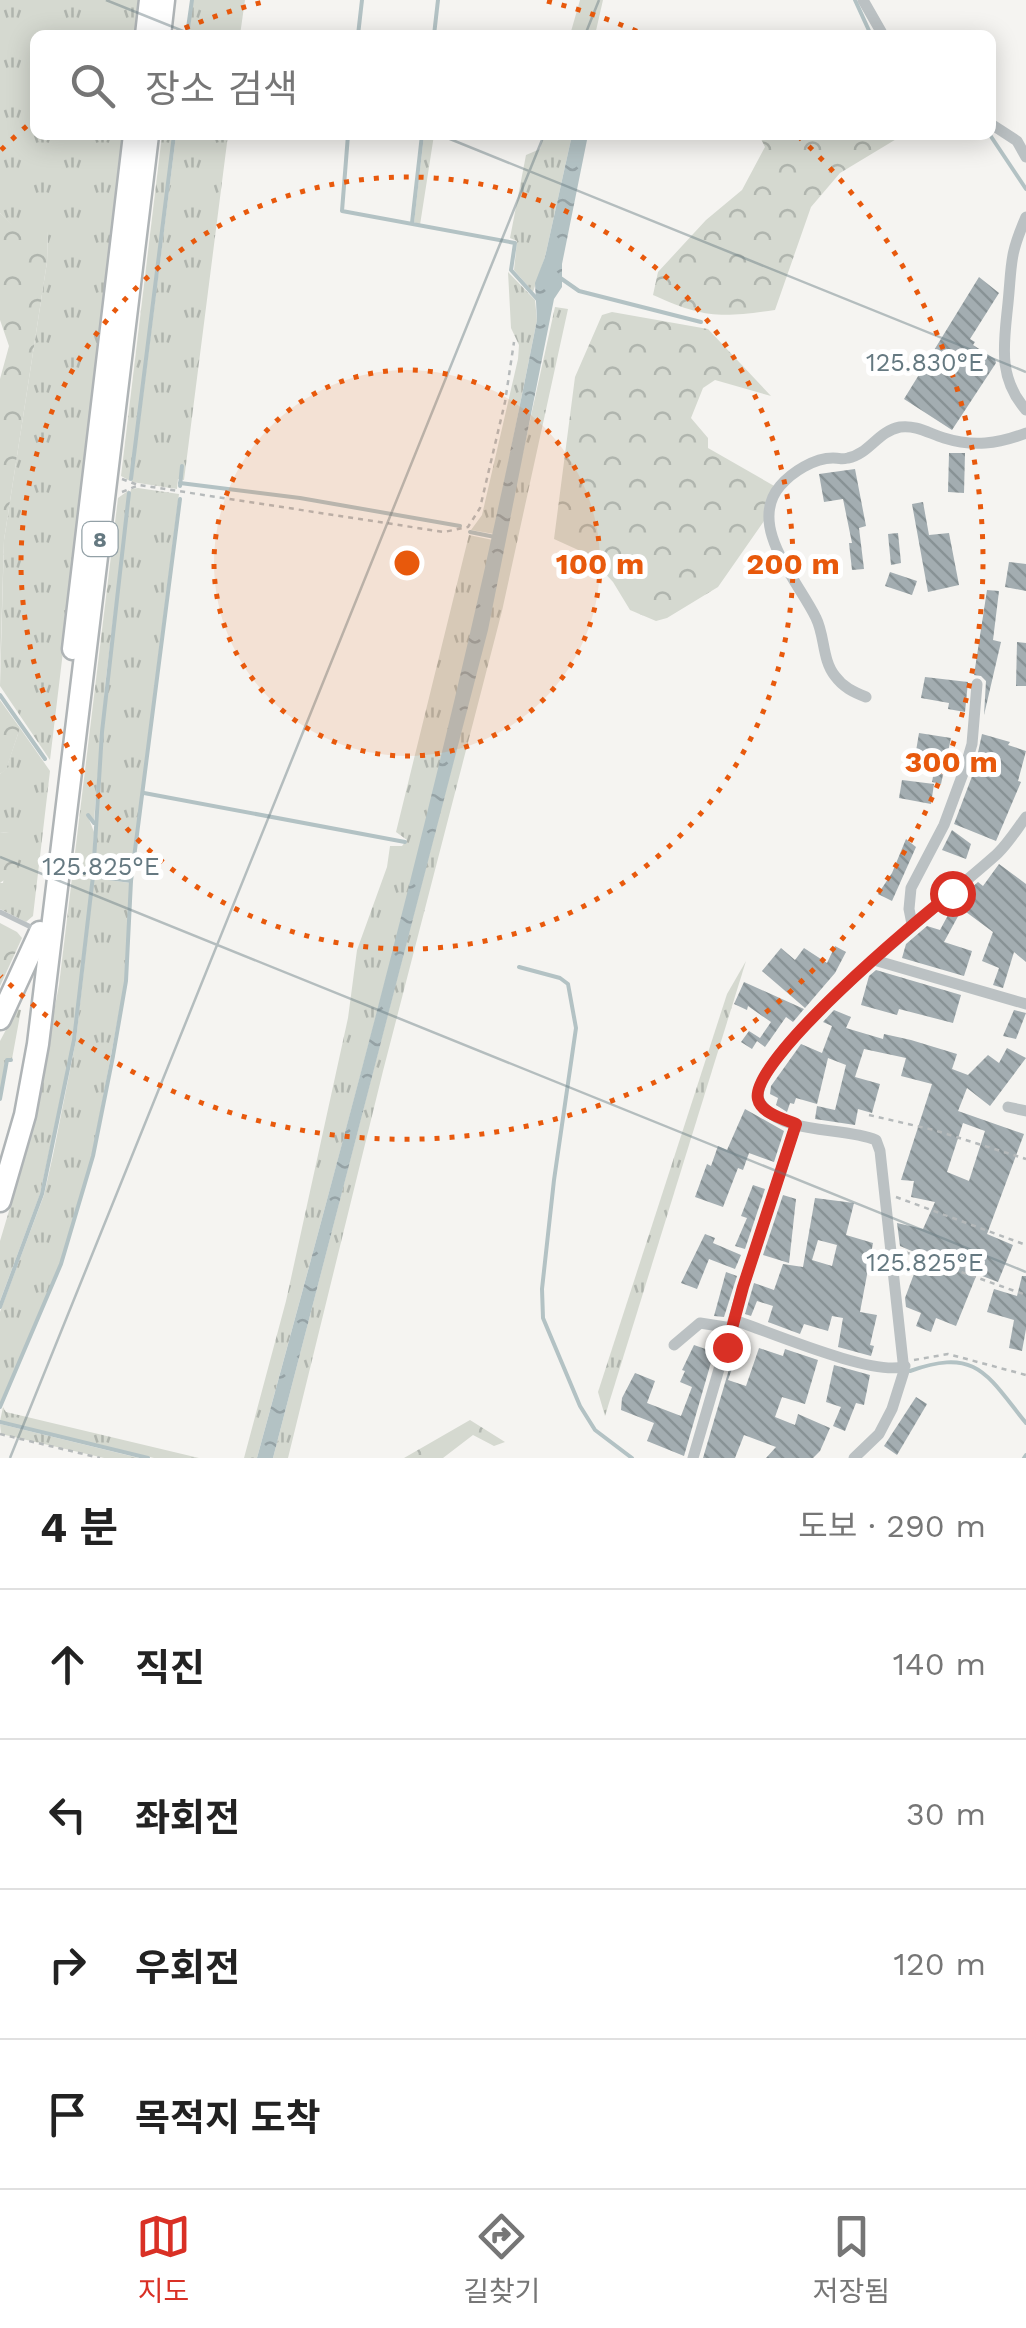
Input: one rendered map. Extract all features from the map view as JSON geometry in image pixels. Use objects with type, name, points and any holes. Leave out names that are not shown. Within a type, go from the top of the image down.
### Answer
[{"type":"highway","points":[[147,30],[150,0]]},
{"type":"highway","points":[[161,30],[164,0]]},
{"type":"highway","name":"8","points":[[0,1166],[40,932],[133,140]]},
{"type":"highway","name":"8","points":[[0,1201],[24,1115],[38,1044],[147,140]]},
{"type":"highway","points":[[0,1019],[40,932]]},
{"type":"street","points":[[863,0],[880,30]]},
{"type":"street","points":[[996,127],[1017,141],[1026,157]]},
{"type":"street","points":[[1026,218],[1012,248],[1002,348],[1006,378],[1026,410]]},
{"type":"street","points":[[866,697],[848,689],[832,673],[818,621],[776,549],[768,518],[778,488],[799,470],[819,460],[852,458],[885,431],[901,427],[916,426],[940,437],[976,444],[1007,441],[1026,433]]},
{"type":"street","points":[[912,924],[912,888],[944,825],[972,744],[977,684]]},
{"type":"street","points":[[854,1458],[879,1434],[898,1394],[905,1366],[876,1140],[796,1124],[763,1108],[757,1098],[759,1083],[782,1048],[912,924],[1000,851],[1026,817]]},
{"type":"street","points":[[874,960],[1026,1004]]},
{"type":"street","points":[[1008,1107],[1026,1111]]},
{"type":"street","points":[[693,1458],[796,1124]]},
{"type":"street","points":[[674,1345],[700,1323],[733,1324],[856,1362],[897,1370],[905,1366]]},
{"type":"lane","points":[[0,912],[40,932]]},
{"type":"path","points":[[104,504],[126,489],[139,486],[444,532],[468,528],[480,508],[505,402],[514,342]]},
{"type":"path","points":[[868,1114],[1026,1159]]},
{"type":"path","points":[[883,1196],[909,1201],[1026,1245]]},
{"type":"path","points":[[889,1246],[1026,1295]]},
{"type":"path","points":[[905,1366],[911,1360],[948,1354],[1026,1375]]},
{"type":"path","points":[[0,1434],[100,1458]]},
{"type":"green space","points":[[0,0],[141,0],[138,30],[30,30],[30,140],[124,140],[50,760],[0,686],[4,540],[47,262],[48,232],[17,231],[0,213]]},
{"type":"green space","points":[[193,0],[245,0],[241,30],[190,30]]},
{"type":"green space","points":[[580,0],[603,0],[596,30],[571,30]]},
{"type":"green space","points":[[161,140],[172,140],[130,481],[121,476]]},
{"type":"green space","points":[[175,140],[227,140],[184,480],[178,479],[177,489],[132,482]]},
{"type":"green space","points":[[423,140],[433,140],[420,225],[414,222]]},
{"type":"green space","points":[[543,140],[571,140],[545,257],[533,292],[514,270],[517,241],[510,238],[526,155],[540,149]]},
{"type":"green space","points":[[762,140],[895,140],[840,173],[811,207],[775,310],[712,314],[653,295],[658,272],[706,220],[742,190],[765,147]]},
{"type":"green space","points":[[0,213],[17,230],[48,231],[47,262],[4,540],[0,670],[0,379],[9,346],[0,320]]},
{"type":"green space","points":[[508,272],[535,300],[537,320],[494,534],[471,530],[482,515],[518,359],[519,345],[511,328]]},
{"type":"green space","points":[[555,307],[568,309],[502,611],[288,1458],[273,1458],[463,724]]},
{"type":"green space","points":[[612,312],[708,329],[771,396],[715,380],[703,388],[691,418],[708,438],[708,448],[776,487],[766,518],[718,587],[656,621],[630,610],[613,582],[587,554],[554,539],[575,377],[602,315]]},
{"type":"green space","points":[[131,489],[179,494],[130,880],[94,874],[93,869],[117,584]]},
{"type":"green space","points":[[129,490],[106,678],[94,821],[87,814],[94,832],[92,876],[73,1040],[40,1194],[0,1301],[0,1241],[29,1144],[59,985],[118,498]]},
{"type":"green space","points":[[469,535],[493,540],[439,770],[257,1458],[244,1458],[286,1301],[348,1018],[357,950],[387,867],[390,846],[402,846],[407,840],[396,832]]},
{"type":"green space","points":[[0,700],[20,728],[6,770],[0,774]]},
{"type":"green space","points":[[20,728],[50,771],[33,916],[26,922],[0,909],[0,883],[9,833],[0,832],[0,774],[6,769]]},
{"type":"green space","points":[[0,832],[9,833],[20,848],[16,871],[0,883]]},
{"type":"green space","points":[[94,878],[130,883],[125,981],[92,1156],[61,1264],[0,1406],[0,1312],[44,1195],[53,1155],[76,1040]]},
{"type":"green space","points":[[0,923],[22,938],[0,986]]},
{"type":"green space","points":[[746,961],[605,1416],[598,1392],[727,994]]},
{"type":"green space","points":[[17,1009],[21,1010],[12,1059],[7,1059],[0,1092],[0,1041]]},
{"type":"green space","points":[[3,1407],[6,1412],[199,1458],[154,1458],[0,1421]]},
{"type":"green space","points":[[470,1420],[505,1442],[494,1446],[473,1435],[443,1458],[404,1458]]},
{"type":"green space","points":[[0,1424],[139,1458],[104,1458],[1,1434]]},
{"type":"water","points":[[571,140],[587,140],[562,264],[562,287],[554,299],[488,630],[273,1458],[257,1458],[443,749],[508,464],[537,320],[535,283],[545,257]]},
{"type":"building","points":[[979,277],[999,293],[970,339],[996,363],[952,430],[904,399]]},
{"type":"building","points":[[949,453],[965,453],[964,493],[948,492]]},
{"type":"building","points":[[855,469],[866,526],[859,528],[864,569],[852,570],[852,543],[843,499],[824,502],[819,474]]},
{"type":"building","points":[[923,502],[929,535],[949,533],[959,585],[928,592],[912,504]]},
{"type":"building","points":[[898,533],[901,563],[891,565],[888,534]]},
{"type":"building","points":[[1009,562],[1026,564],[1026,591],[1005,587]]},
{"type":"building","points":[[890,572],[917,581],[912,595],[885,586]]},
{"type":"building","points":[[987,590],[999,591],[993,640],[1001,642],[984,715],[986,681],[974,675]]},
{"type":"building","points":[[1017,642],[1026,643],[1026,686],[1016,686]]},
{"type":"building","points":[[925,677],[968,682],[965,712],[948,709],[949,703],[921,698]]},
{"type":"building","points":[[919,733],[951,738],[941,784],[932,782],[936,761],[915,757]]},
{"type":"building","points":[[982,734],[1026,751],[1018,781],[1021,782],[996,841],[954,824],[974,771]]},
{"type":"building","points":[[902,780],[934,784],[931,804],[899,798]]},
{"type":"building","points":[[952,830],[971,844],[966,859],[942,850]]},
{"type":"building","points":[[906,839],[916,847],[892,901],[878,894]]},
{"type":"building","points":[[999,864],[1026,884],[1026,962],[1014,952],[1003,988],[993,985],[999,968],[982,961],[993,932],[962,909],[944,942],[972,951],[964,976],[902,958],[906,944],[927,926],[940,930],[955,902],[978,882],[983,886]]},
{"type":"building","points":[[835,946],[846,952],[835,973],[805,1008],[762,971],[781,948],[795,960],[804,948],[827,963]]},
{"type":"building","points":[[876,970],[961,995],[953,1023],[899,1009],[897,1015],[861,1005],[869,976]]},
{"type":"building","points":[[744,982],[804,1009],[793,1022],[786,1017],[765,1047],[757,1041],[752,1049],[741,1042],[749,1031],[760,1038],[771,1022],[748,1006],[747,1010],[734,1004]]},
{"type":"building","points":[[834,1010],[851,1017],[846,1028],[883,1039],[884,1034],[911,1040],[957,1054],[952,1069],[968,1075],[988,1055],[999,1063],[1007,1048],[1026,1058],[990,1106],[967,1088],[958,1111],[1024,1134],[987,1234],[1013,1245],[998,1282],[977,1274],[956,1326],[936,1318],[931,1332],[916,1326],[921,1313],[906,1307],[905,1298],[921,1255],[900,1246],[897,1223],[923,1229],[935,1202],[911,1197],[914,1181],[901,1180],[932,1084],[901,1076],[906,1058],[864,1049],[855,1077],[880,1084],[872,1113],[858,1109],[855,1125],[815,1119],[817,1106],[835,1110],[846,1065],[828,1058],[817,1104],[796,1098],[787,1112],[776,1105],[778,1098],[770,1094],[771,1086],[801,1044],[822,1053],[832,1026],[823,1022]],"holes":[[[963,1123],[985,1131],[969,1181],[947,1172]]]},
{"type":"building","points":[[1014,1010],[1026,1013],[1016,1039],[1003,1036]]},
{"type":"building","points":[[745,1109],[784,1131],[774,1162],[749,1153],[743,1170],[738,1168],[723,1207],[695,1197],[707,1164],[711,1166],[718,1146],[727,1150]]},
{"type":"building","points":[[753,1185],[765,1189],[745,1249],[735,1246],[747,1218],[741,1216]]},
{"type":"building","points":[[783,1195],[796,1199],[789,1263],[763,1255]]},
{"type":"building","points":[[815,1198],[854,1203],[846,1235],[873,1243],[860,1312],[877,1315],[871,1356],[838,1347],[843,1318],[832,1316],[828,1331],[804,1324],[800,1334],[768,1322],[773,1306],[757,1301],[751,1316],[745,1314],[754,1283],[774,1290],[783,1264],[803,1267]],"holes":[[[818,1240],[837,1245],[832,1266],[812,1260]]]},
{"type":"building","points":[[705,1234],[715,1238],[713,1243],[741,1255],[735,1269],[709,1259],[697,1289],[681,1283]]},
{"type":"building","points":[[726,1272],[737,1276],[724,1317],[714,1316]]},
{"type":"building","points":[[1022,1276],[1026,1276],[1026,1329],[1022,1351],[1009,1348],[1014,1320],[987,1312],[994,1289],[1017,1296]]},
{"type":"building","points":[[694,1345],[714,1352],[684,1456],[647,1441],[654,1423],[621,1410],[622,1398],[635,1373],[655,1381],[647,1403],[681,1416],[692,1387],[680,1382],[685,1371],[682,1370]]},
{"type":"building","points":[[759,1348],[783,1356],[785,1349],[818,1360],[805,1404],[782,1397],[775,1417],[795,1425],[798,1414],[830,1428],[820,1451],[813,1458],[766,1458],[776,1447],[744,1435],[735,1458],[703,1458],[732,1359],[735,1360],[728,1380],[746,1386]]},
{"type":"building","points":[[834,1365],[870,1375],[864,1405],[856,1403],[845,1431],[833,1426],[841,1407],[826,1402]]},
{"type":"building","points":[[916,1397],[927,1404],[897,1455],[884,1446]]},
{"type":"waterway","points":[[188,30],[192,0]]},
{"type":"waterway","points":[[359,30],[362,0]]},
{"type":"waterway","points":[[435,30],[438,0]]},
{"type":"waterway","points":[[855,0],[869,30]]},
{"type":"waterway","points":[[131,479],[173,140]]},
{"type":"waterway","points":[[348,140],[342,211],[515,243],[511,270],[538,300]]},
{"type":"waterway","points":[[412,223],[421,140]]},
{"type":"waterway","points":[[993,140],[1026,189]]},
{"type":"waterway","points":[[559,277],[579,291],[701,322]]},
{"type":"waterway","points":[[180,486],[182,466]]},
{"type":"waterway","points":[[180,483],[300,498],[460,526]]},
{"type":"waterway","points":[[0,1307],[42,1194],[74,1040],[129,493]]},
{"type":"waterway","points":[[0,1407],[61,1264],[93,1156],[113,1056],[126,981],[131,881],[180,499]]},
{"type":"waterway","points":[[470,532],[495,537]]},
{"type":"waterway","points":[[0,695],[45,759]]},
{"type":"waterway","points":[[144,793],[405,842]]},
{"type":"waterway","points":[[88,815],[94,823]]},
{"type":"waterway","points":[[93,876],[131,881]]},
{"type":"waterway","points":[[519,967],[560,978],[568,984],[576,1028],[554,1180],[542,1289],[543,1318],[580,1406],[595,1430],[632,1458]]},
{"type":"waterway","points":[[0,1099],[7,1060],[11,1060]]},
{"type":"waterway","points":[[910,1371],[933,1364],[966,1364],[990,1379],[1026,1423]]},
{"type":"waterway","points":[[0,1422],[148,1458]]},
{"type":"route","points":[[727,1347],[796,1124],[763,1108],[757,1098],[759,1083],[782,1048],[907,927],[952,893]]}]
